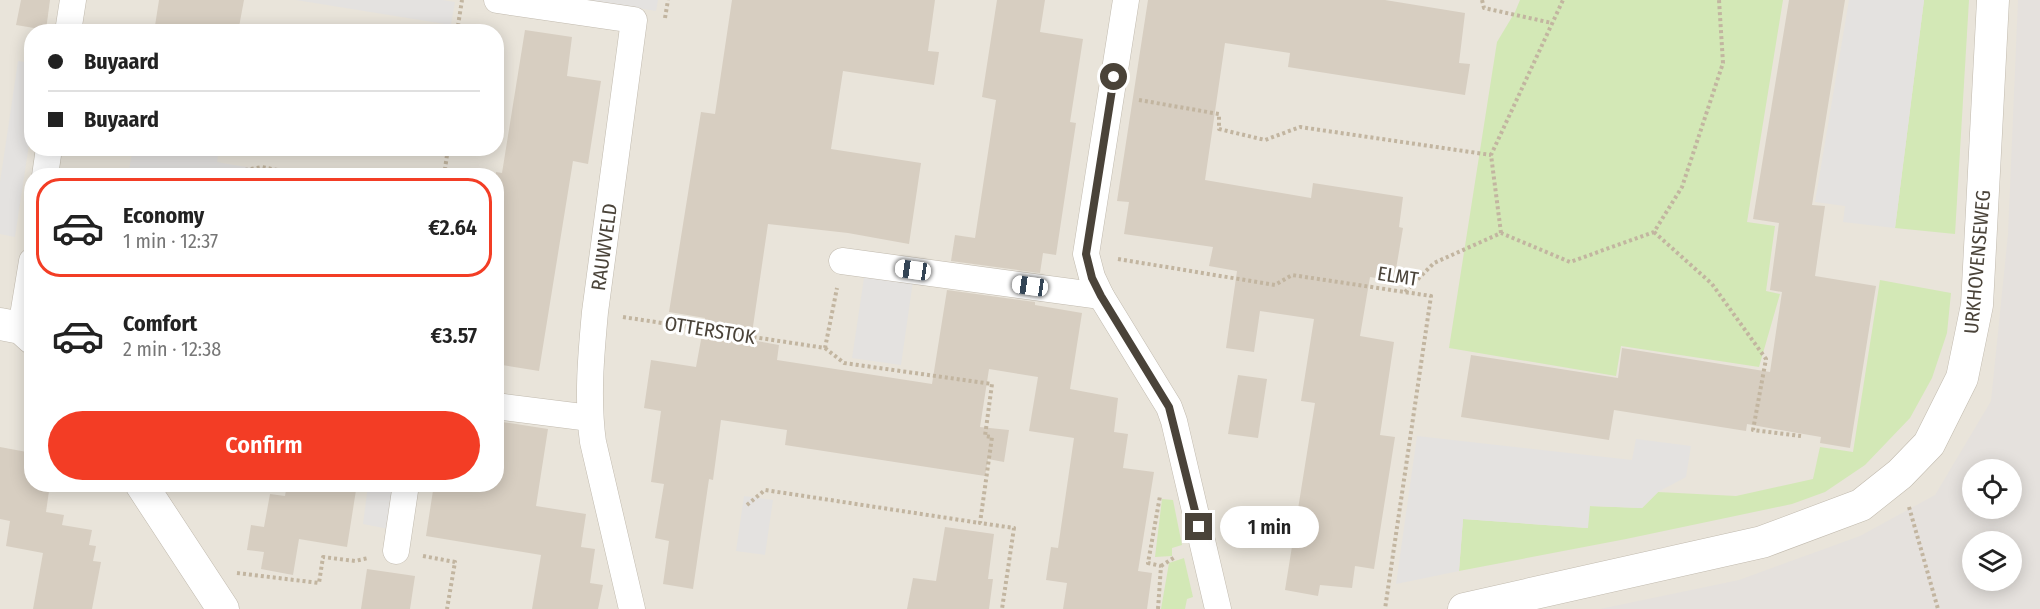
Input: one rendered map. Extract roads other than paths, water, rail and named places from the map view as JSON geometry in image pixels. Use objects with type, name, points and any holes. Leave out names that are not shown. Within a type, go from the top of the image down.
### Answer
[{"type":"street","points":[[69,24],[73,0]]},
{"type":"street","name":"RAUWVELD","points":[[497,0],[634,20],[595,312],[591,352],[590,418],[593,442],[632,609]]},
{"type":"street","points":[[1126,0],[1086,254],[1092,278],[1101,296],[1169,407],[1218,609]]},
{"type":"street","name":"URKHOVENSEWEG","points":[[1464,609],[1762,543],[1861,505],[1900,474],[1929,444],[1962,378],[1977,305],[1993,0]]},
{"type":"street","points":[[842,261],[1101,296]]},
{"type":"street","points":[[18,330],[24,300]]},
{"type":"street","points":[[504,407],[590,418]]},
{"type":"street","points":[[146,492],[223,609]]},
{"type":"street","points":[[396,552],[405,492]]}]
